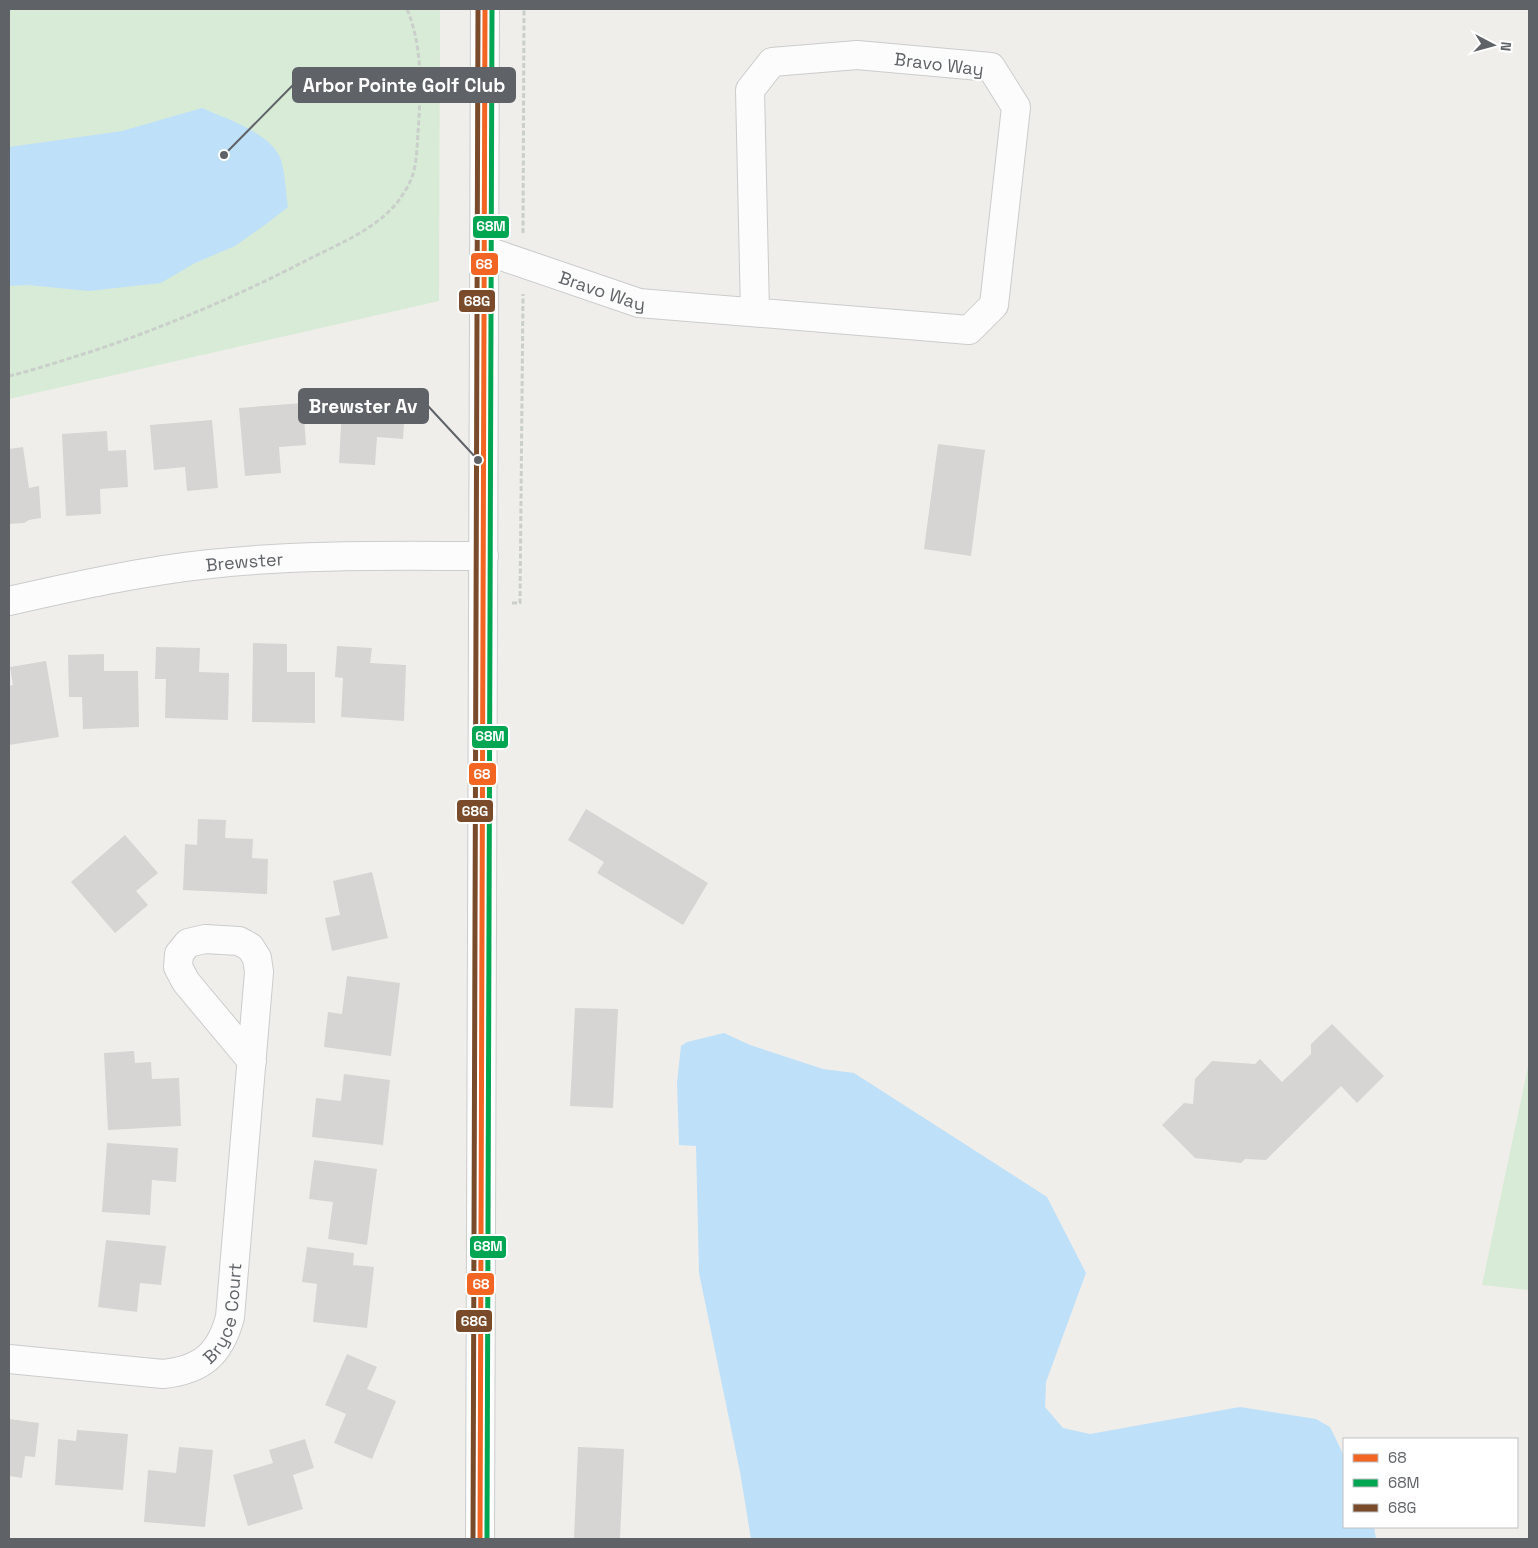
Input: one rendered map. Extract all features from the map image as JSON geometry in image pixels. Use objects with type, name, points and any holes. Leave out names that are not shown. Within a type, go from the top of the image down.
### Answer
[{"type":"street","points":[[480,1539],[485,9]]},
{"type":"street","name":"Bravo Way","points":[[484,250],[639,303],[969,330],[994,305],[1016,107],[991,67],[857,55],[772,62],[750,90],[755,312]]},
{"type":"street","name":"Brewster","points":[[9,601],[98,581],[210,564],[322,556],[484,556]]},
{"type":"street","name":"Bryce Court","points":[[9,1359],[163,1374],[179,1373],[193,1367],[207,1359],[217,1348],[225,1333],[230,1317],[252,1061]]},
{"type":"path","points":[[9,376],[114,344],[198,312],[355,236],[392,207],[399,200],[412,176],[421,93],[416,45],[406,9]]},
{"type":"path","points":[[484,604],[520,603],[524,9]]},
{"type":"green space","points":[[9,9],[440,9],[439,301],[9,399]]},
{"type":"green space","points":[[1529,1062],[1529,1290],[1482,1285]]},
{"type":"water","points":[[202,108],[247,128],[259,135],[276,150],[281,160],[288,207],[235,246],[195,263],[161,283],[89,291],[27,285],[9,286],[9,147],[122,131]]},
{"type":"water","points":[[724,1033],[750,1045],[823,1069],[854,1073],[1047,1197],[1086,1273],[1046,1382],[1045,1407],[1063,1428],[1090,1434],[1240,1407],[1316,1419],[1330,1427],[1343,1454],[1343,1528],[1374,1528],[1376,1539],[751,1539],[740,1472],[699,1273],[696,1146],[679,1145],[677,1083],[681,1046],[687,1042]]},
{"type":"building","points":[[343,390],[406,394],[403,439],[377,437],[375,465],[339,463]]},
{"type":"building","points":[[303,403],[306,445],[279,447],[281,473],[245,476],[239,408]]},
{"type":"building","points":[[212,420],[218,488],[187,491],[185,467],[154,470],[150,425]]},
{"type":"building","points":[[107,431],[108,451],[126,450],[128,487],[100,489],[101,514],[66,516],[62,434]]},
{"type":"building","points":[[938,444],[985,450],[971,556],[924,549]]},
{"type":"building","points":[[23,447],[29,488],[39,486],[41,518],[24,523],[9,524],[9,449]]},
{"type":"building","points":[[253,643],[287,644],[287,672],[315,672],[315,723],[252,722]]},
{"type":"building","points":[[337,646],[372,648],[370,663],[406,665],[404,721],[341,717],[343,678],[335,677]]},
{"type":"building","points":[[156,647],[200,648],[199,672],[229,673],[228,720],[165,718],[166,679],[155,679]]},
{"type":"building","points":[[104,654],[104,671],[138,671],[139,727],[83,729],[82,697],[69,697],[68,655]]},
{"type":"building","points":[[46,661],[59,737],[9,745],[9,686],[13,685],[10,667]]},
{"type":"building","points":[[586,809],[708,883],[683,925],[597,873],[604,862],[568,840]]},
{"type":"building","points":[[198,819],[226,820],[225,838],[253,839],[252,858],[268,859],[267,894],[183,890],[185,844],[197,845]]},
{"type":"building","points":[[125,835],[158,873],[136,891],[148,905],[115,933],[71,882]]},
{"type":"building","points":[[372,872],[388,938],[332,951],[325,918],[340,915],[333,881]]},
{"type":"building","points":[[347,976],[400,983],[391,1056],[324,1047],[328,1012],[342,1014]]},
{"type":"building","points":[[575,1008],[618,1009],[613,1108],[570,1106]]},
{"type":"building","points":[[1332,1024],[1384,1076],[1357,1103],[1341,1086],[1266,1160],[1245,1159],[1241,1163],[1195,1158],[1162,1125],[1184,1103],[1193,1104],[1195,1079],[1212,1061],[1255,1064],[1260,1059],[1282,1082],[1311,1054],[1311,1044]]},
{"type":"building","points":[[134,1051],[135,1063],[151,1062],[152,1079],[179,1078],[181,1126],[108,1130],[104,1053]]},
{"type":"building","points":[[344,1074],[390,1080],[383,1145],[312,1137],[316,1098],[341,1101]]},
{"type":"building","points":[[107,1143],[178,1148],[176,1182],[152,1180],[150,1215],[102,1212]]},
{"type":"building","points":[[314,1160],[377,1169],[367,1245],[328,1239],[333,1202],[309,1199]]},
{"type":"building","points":[[106,1240],[166,1246],[161,1285],[140,1283],[137,1312],[98,1307]]},
{"type":"building","points":[[307,1247],[354,1253],[353,1265],[374,1267],[367,1328],[313,1322],[317,1284],[302,1282]]},
{"type":"building","points":[[347,1354],[377,1367],[367,1389],[396,1401],[372,1459],[334,1443],[346,1414],[325,1405]]},
{"type":"building","points":[[9,1419],[39,1423],[35,1457],[25,1456],[22,1478],[9,1476]]},
{"type":"building","points":[[77,1430],[128,1434],[123,1490],[55,1485],[58,1439],[76,1441]]},
{"type":"building","points":[[305,1439],[314,1468],[293,1475],[303,1509],[248,1526],[233,1475],[273,1463],[269,1450]]},
{"type":"building","points":[[179,1447],[213,1450],[205,1527],[144,1522],[148,1470],[176,1473]]},
{"type":"building","points":[[578,1447],[624,1449],[620,1539],[574,1539]]},
{"type":"transit line","name":"68G","points":[[473,1539],[478,9]]},
{"type":"transit line","name":"68","points":[[480,1539],[485,9]]},
{"type":"transit line","name":"68M","points":[[487,1539],[492,9]]},
{"type":"place","name":"Arbor Pointe Golf Club","points":[[224,155]]},
{"type":"place","name":"Brewster Av","points":[[478,460]]}]
